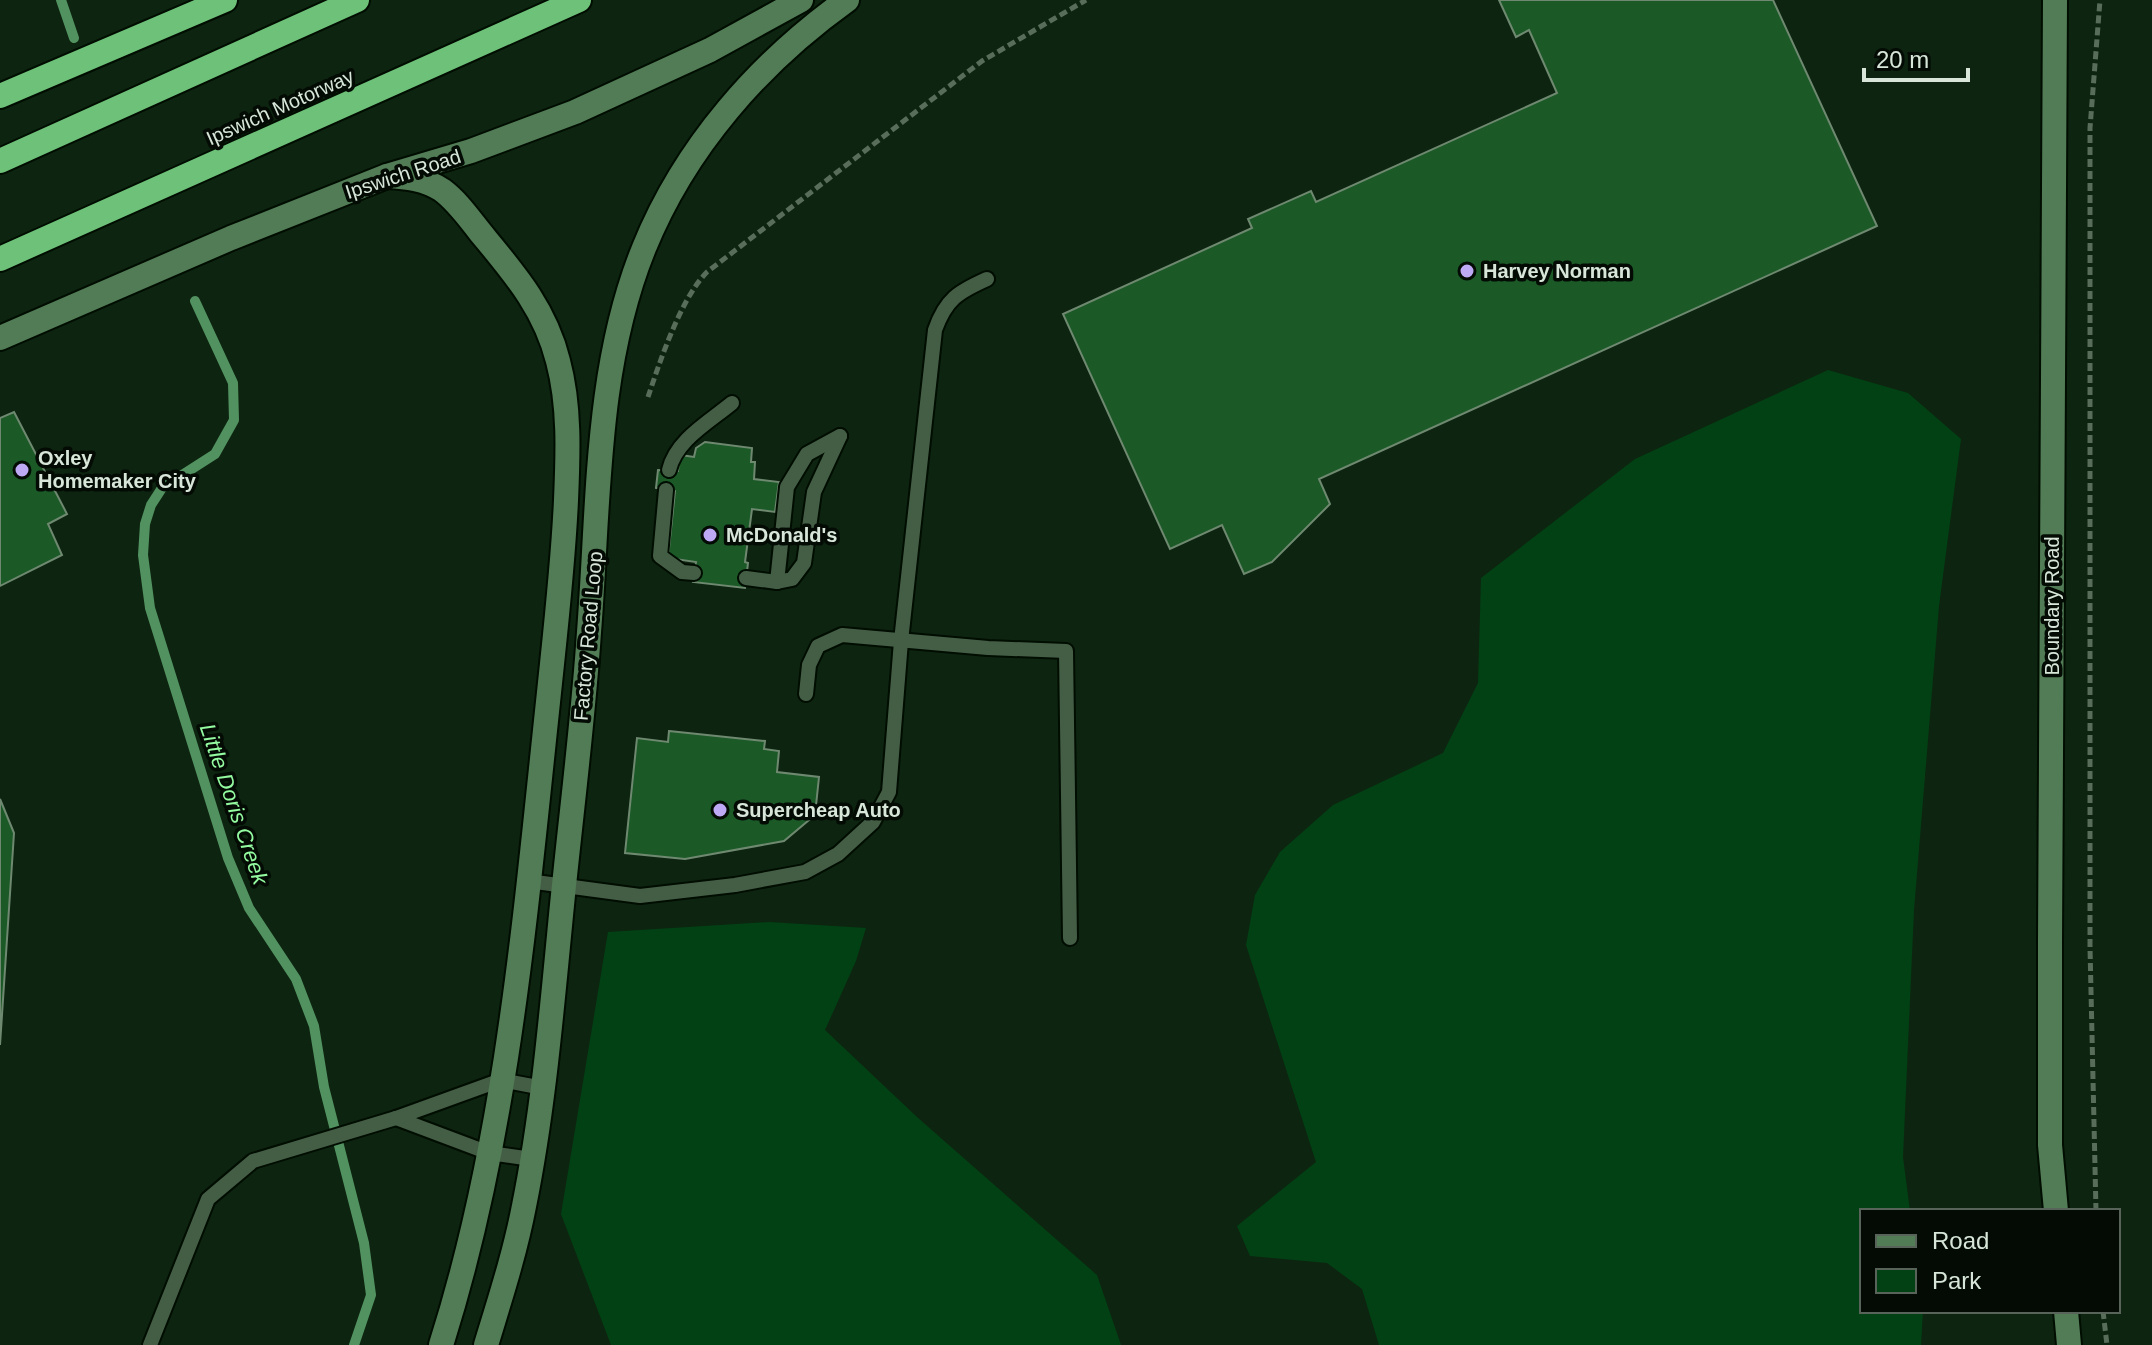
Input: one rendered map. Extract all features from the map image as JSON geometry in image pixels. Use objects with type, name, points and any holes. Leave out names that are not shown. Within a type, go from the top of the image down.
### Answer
[{"type":"highway","points":[[0,96],[225,0]]},
{"type":"highway","points":[[0,161],[357,0]]},
{"type":"highway","name":"Ipswich Motorway","points":[[0,259],[579,0]]},
{"type":"main road","name":"Ipswich Road","points":[[0,338],[231,238],[387,176],[471,151],[575,112],[710,50],[801,0]]},
{"type":"main road","name":"Factory Road Loop","points":[[486,1345],[524,1206],[543,1088],[589,636],[605,414],[617,335],[644,246],[672,190],[711,129],[771,61],[847,0]]},
{"type":"main road","name":"Boundary Road","points":[[2055,0],[2050,1145],[2056,1209]]},
{"type":"main road","name":"Factory Road Loop","points":[[387,176],[416,178],[442,190],[531,294],[559,362],[568,454],[564,549],[528,881],[501,1080],[479,1212],[441,1345]]},
{"type":"main road","points":[[2066,1313],[2069,1345]]},
{"type":"lane","points":[[528,881],[640,896],[689,892],[805,872],[838,854],[873,822],[889,792],[901,641],[935,330],[941,310],[959,291],[987,279]]},
{"type":"lane","points":[[669,470],[672,458],[686,441],[732,403]]},
{"type":"lane","points":[[746,578],[777,582],[792,579],[804,563],[814,492],[840,436],[807,454],[787,487],[777,582]]},
{"type":"lane","points":[[666,490],[660,556],[682,572],[694,573]]},
{"type":"lane","points":[[806,694],[809,665],[818,646],[842,635],[988,648],[1066,651],[1070,938]]},
{"type":"lane","points":[[150,1345],[208,1199],[253,1161],[396,1118],[501,1080],[543,1088]]},
{"type":"lane","points":[[396,1118],[489,1153],[532,1159]]},
{"type":"path","points":[[648,397],[661,356],[697,282],[707,272],[982,61],[1086,0]]},
{"type":"path","points":[[2096,1209],[2090,947],[2090,128],[2100,0]]},
{"type":"path","points":[[2103,1313],[2107,1345]]},
{"type":"green space","points":[[1828,370],[1908,393],[1961,439],[1939,606],[1914,910],[1903,1157],[1910,1209],[1860,1209],[1860,1313],[1923,1313],[1921,1345],[1379,1345],[1362,1289],[1327,1263],[1250,1256],[1237,1226],[1316,1162],[1246,945],[1255,895],[1280,852],[1333,805],[1443,753],[1478,683],[1481,578],[1635,459]]},
{"type":"green space","points":[[769,922],[866,928],[856,961],[825,1030],[917,1117],[1097,1275],[1121,1345],[611,1345],[561,1214],[608,932]]},
{"type":"building","name":"Harvey Norman","points":[[1499,0],[1773,0],[1877,226],[1319,479],[1330,504],[1272,562],[1244,574],[1222,525],[1170,549],[1063,314],[1252,228],[1248,219],[1311,191],[1316,202],[1557,93],[1529,30],[1516,37]]},
{"type":"building","name":"Oxley Homemaker City","points":[[14,412],[67,514],[48,524],[62,555],[0,586],[0,418]]},
{"type":"building","name":"McDonald's","points":[[705,442],[752,448],[754,479],[779,482],[775,512],[752,509],[745,588],[693,582],[696,562],[668,558],[675,491],[656,488],[658,470],[678,471],[680,455],[694,457],[696,448]]},
{"type":"building","points":[[669,731],[765,741],[764,749],[779,751],[777,772],[819,777],[815,815],[784,841],[685,859],[625,853],[637,738],[668,742]]},
{"type":"building","points":[[0,799],[14,833],[0,1045]]},
{"type":"waterway","name":"Little Doris Creek","points":[[61,0],[74,38]]},
{"type":"waterway","name":"Little Doris Creek","points":[[195,301],[233,383],[234,420],[215,454],[162,488],[151,505],[145,524],[143,555],[150,608],[228,858],[249,908],[296,979],[314,1026],[324,1087],[364,1243],[371,1295],[354,1345]]},
{"type":"place","name":"Harvey Norman","points":[[1467,271]]},
{"type":"place","name":"Oxley Homemaker City","points":[[22,470]]},
{"type":"place","name":"McDonald's","points":[[710,535]]},
{"type":"place","name":"Supercheap Auto","points":[[720,810]]}]
